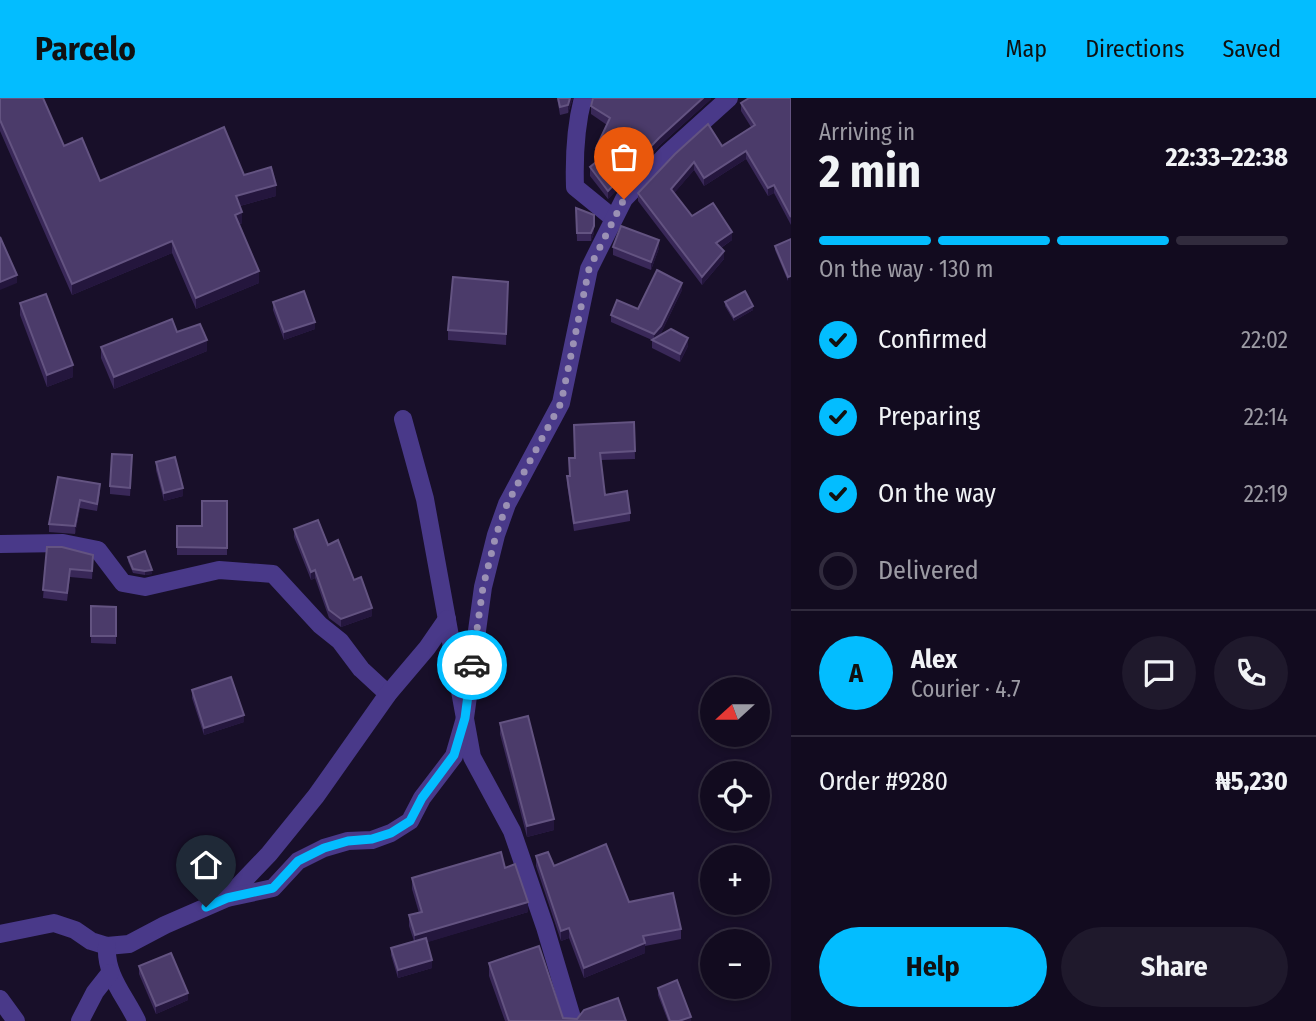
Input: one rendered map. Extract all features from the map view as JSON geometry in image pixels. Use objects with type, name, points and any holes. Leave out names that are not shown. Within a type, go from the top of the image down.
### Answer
[{"type":"street","points":[[583,98],[574,153],[575,187],[613,218]]},
{"type":"street","points":[[0,934],[54,923],[107,946],[129,944],[227,898],[273,888],[298,861],[324,848],[348,841],[372,839],[391,833],[410,821],[422,798],[454,755],[465,718],[483,587],[496,535],[507,504],[561,403],[589,269],[624,199],[638,182],[727,99]]},
{"type":"street","points":[[403,419],[425,499],[471,757],[512,831],[573,1021]]},
{"type":"street","points":[[0,544],[63,543],[98,550],[123,583],[145,587],[219,570],[273,574],[320,625],[340,641],[361,669],[388,694]]},
{"type":"street","points":[[227,898],[270,854],[316,796],[388,694],[427,648],[447,618]]},
{"type":"street","points":[[107,946],[106,958],[110,973],[137,1021]]},
{"type":"street","points":[[80,1021],[95,992],[110,973]]},
{"type":"street","points":[[0,999],[16,1021]]},
{"type":"building","points":[[0,98],[43,98],[64,146],[82,138],[100,181],[224,127],[244,175],[271,167],[276,185],[236,196],[242,212],[235,215],[259,271],[196,298],[172,241],[72,284],[0,120]]},
{"type":"building","points":[[558,98],[570,98],[568,105],[560,107]]},
{"type":"building","points":[[593,98],[703,98],[659,138],[608,191],[590,167],[606,154],[596,148],[610,118],[591,106]]},
{"type":"building","points":[[749,98],[791,98],[791,217],[774,185],[768,188],[746,151],[704,178],[694,162],[671,189],[692,216],[713,203],[732,232],[716,243],[724,251],[702,277],[638,193],[708,124],[722,146],[755,125],[741,103]]},
{"type":"building","points":[[576,208],[594,215],[591,233],[577,233]]},
{"type":"building","points":[[621,226],[659,240],[651,262],[613,247]]},
{"type":"building","points":[[0,237],[17,275],[0,282]]},
{"type":"building","points":[[791,239],[791,276],[788,277],[775,246]]},
{"type":"building","points":[[657,270],[682,283],[661,326],[654,334],[611,315],[617,300],[638,309]]},
{"type":"building","points":[[453,277],[508,282],[506,334],[448,330]]},
{"type":"building","points":[[304,291],[315,322],[284,332],[273,302]]},
{"type":"building","points":[[745,291],[753,306],[734,317],[725,302]]},
{"type":"building","points":[[46,294],[73,365],[47,375],[20,303]]},
{"type":"building","points":[[172,319],[177,332],[200,324],[207,340],[114,377],[101,347]]},
{"type":"building","points":[[671,329],[688,338],[680,354],[652,340]]},
{"type":"building","points":[[634,422],[635,451],[600,453],[605,495],[627,491],[630,513],[574,523],[567,476],[570,476],[569,458],[575,458],[574,425]]},
{"type":"building","points":[[112,454],[132,455],[130,488],[110,486]]},
{"type":"building","points":[[175,457],[183,488],[164,493],[156,462]]},
{"type":"building","points":[[58,477],[100,484],[97,504],[80,500],[75,526],[49,524]]},
{"type":"building","points":[[202,501],[227,501],[227,548],[177,547],[177,526],[202,526]]},
{"type":"building","points":[[318,520],[328,545],[338,540],[354,580],[361,577],[372,608],[341,619],[329,610],[315,570],[311,572],[294,529]]},
{"type":"building","points":[[47,547],[62,547],[93,555],[92,571],[70,569],[67,593],[43,590]]},
{"type":"building","points":[[145,551],[152,570],[133,569],[128,557]]},
{"type":"building","points":[[91,606],[116,607],[116,636],[91,636]]},
{"type":"building","points":[[231,677],[244,715],[204,728],[192,690]]},
{"type":"building","points":[[528,716],[554,819],[527,826],[500,723]]},
{"type":"building","points":[[606,844],[629,902],[673,893],[681,929],[643,936],[645,943],[584,968],[569,928],[561,931],[536,856],[548,852],[554,866]]},
{"type":"building","points":[[501,852],[505,868],[515,864],[528,902],[415,935],[409,915],[422,912],[412,878]]},
{"type":"building","points":[[426,938],[432,960],[398,970],[391,948]]},
{"type":"building","points":[[539,946],[563,1018],[577,1019],[584,1010],[618,998],[626,1021],[509,1021],[489,963]]},
{"type":"building","points":[[171,953],[188,993],[156,1006],[139,966]]},
{"type":"building","points":[[677,980],[691,1017],[670,1021],[658,988]]},
{"type":"way so far","points":[[472,665],[483,587],[496,535],[507,504],[561,403],[589,269],[624,199]]},
{"type":"route","points":[[206,907],[227,898],[273,888],[298,861],[324,848],[348,841],[372,839],[391,833],[410,821],[422,798],[454,755],[465,718],[472,665]]}]
